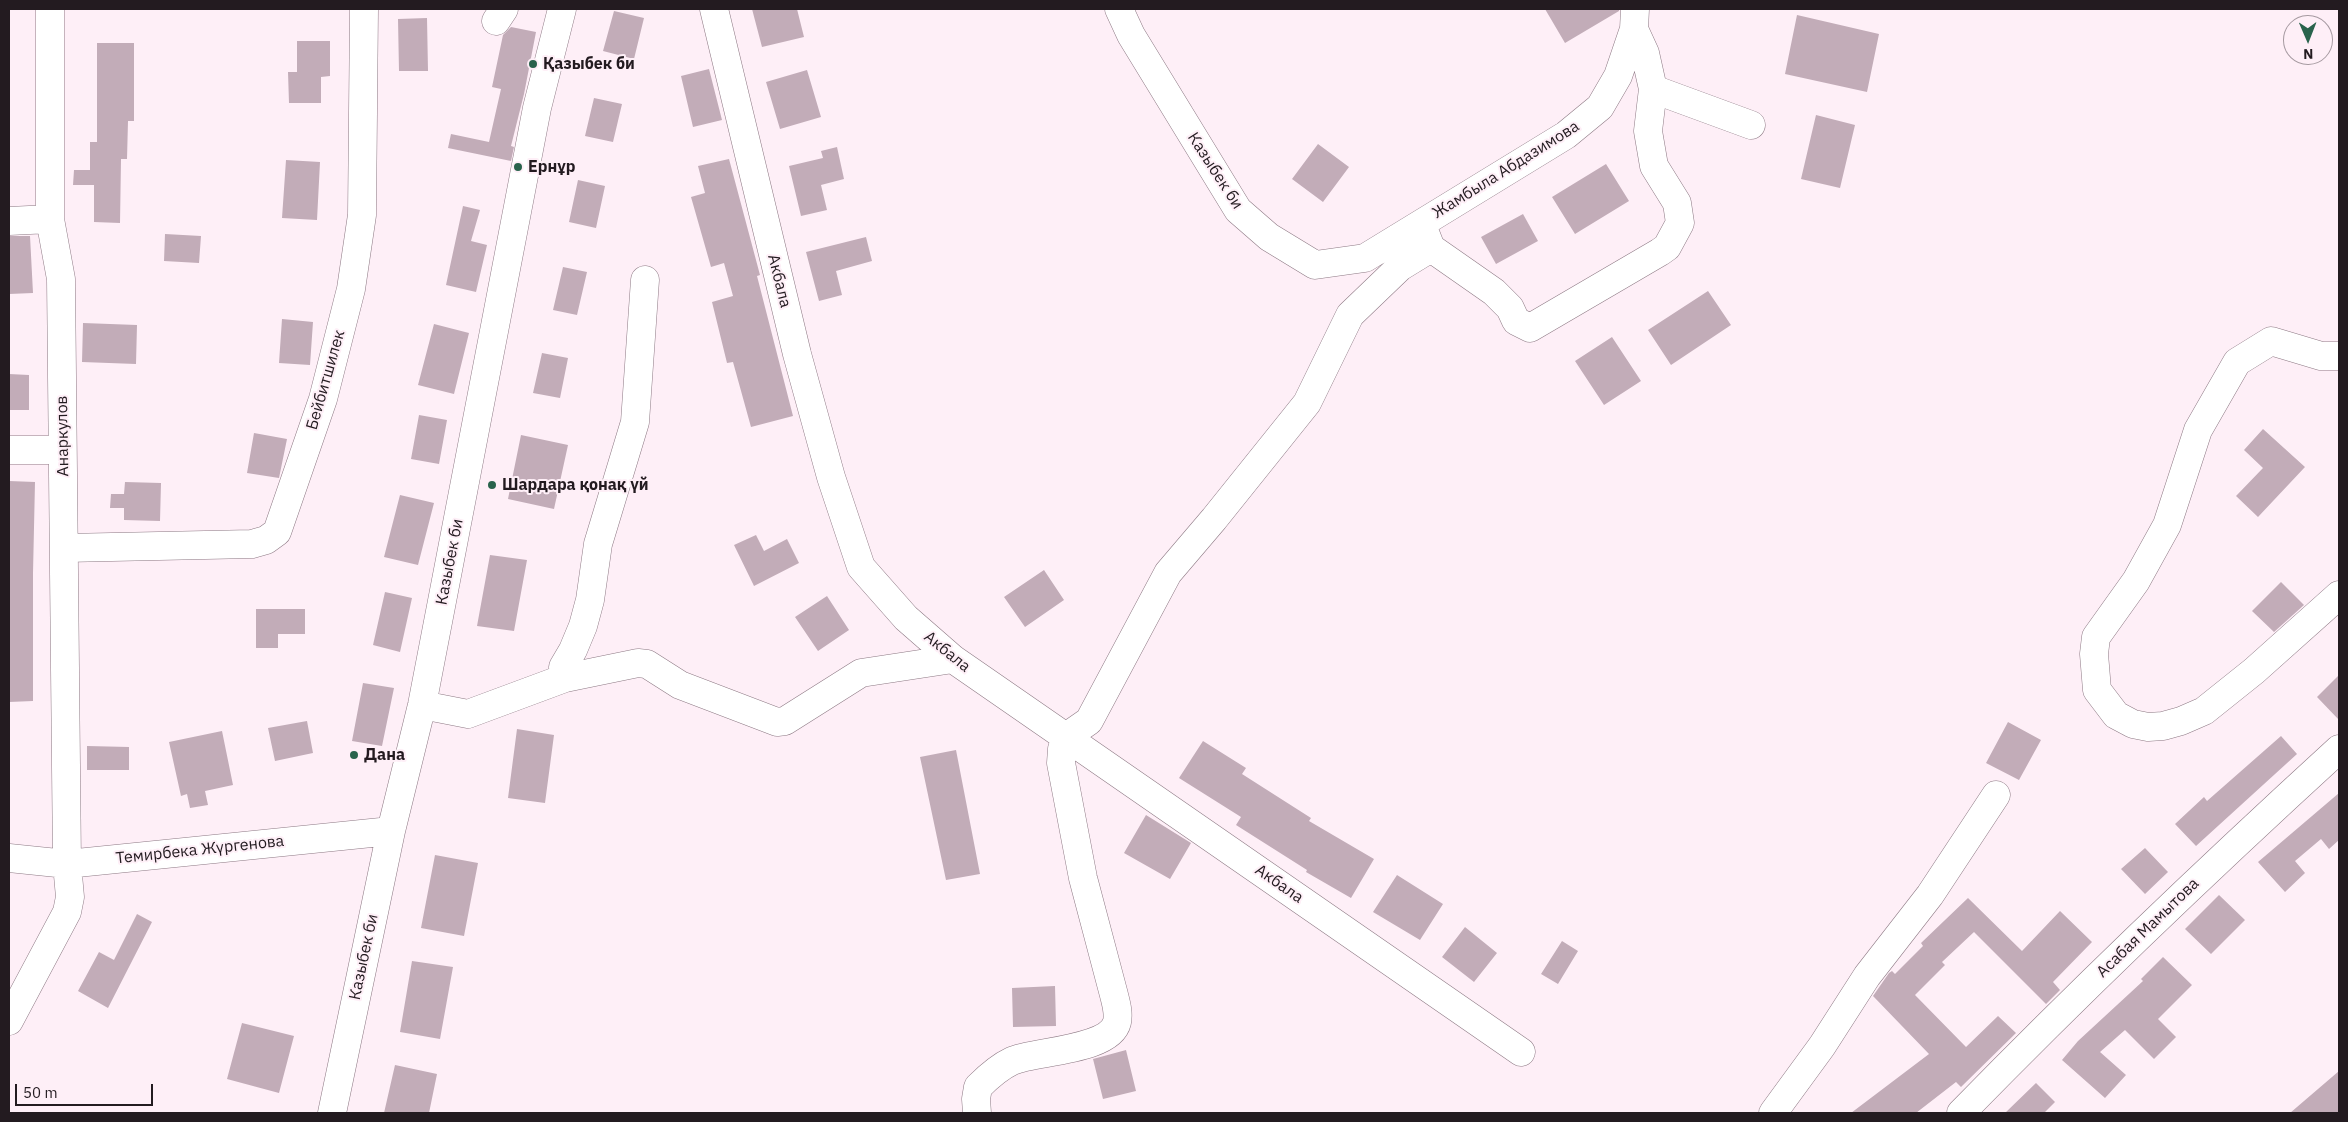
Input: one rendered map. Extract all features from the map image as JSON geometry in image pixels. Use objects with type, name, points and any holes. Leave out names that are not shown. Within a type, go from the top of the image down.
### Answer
[{"type":"street","name":"Анаркулов","points":[[9,1021],[67,912],[70,897],[67,864],[61,279],[50,219],[50,9]]},
{"type":"street","name":"Бейбитшилек","points":[[65,548],[252,544],[266,540],[277,532],[323,399],[351,289],[362,215],[364,9]]},
{"type":"street","name":"Казыбек би","points":[[332,1113],[391,831],[422,705],[537,108],[562,9]]},
{"type":"street","name":"Акбала","points":[[714,9],[797,354],[830,477],[861,566],[906,618],[953,659],[1521,1052]]},
{"type":"street","name":"Казыбек би","points":[[1118,9],[1131,35],[1238,210],[1269,237],[1315,265],[1365,258],[1388,243]]},
{"type":"street","points":[[977,1113],[976,1099],[978,1087],[1013,1060],[1069,1050],[1102,1038],[1114,1029],[1117,1023],[1118,1014],[1114,995],[1083,878],[1061,762],[1062,749],[1066,737],[1089,721],[1168,573],[1214,519],[1306,403],[1350,315],[1400,267],[1426,236],[1494,292],[1510,308],[1516,321],[1530,328],[1660,252],[1667,246],[1680,223],[1677,202],[1654,166],[1648,131],[1653,89],[1645,53],[1634,19]]},
{"type":"street","name":"Жамбыла Абдазимова","points":[[1388,243],[1426,236],[1566,135],[1600,107],[1618,76],[1634,19]]},
{"type":"street","points":[[1653,89],[1751,125]]},
{"type":"street","points":[[9,220],[50,219]]},
{"type":"street","points":[[565,678],[563,667],[573,650],[583,626],[590,600],[598,544],[635,422],[645,280]]},
{"type":"street","points":[[2339,356],[2321,356],[2271,341],[2237,362],[2198,430],[2167,525],[2136,581],[2096,636],[2094,654],[2097,690],[2116,715],[2133,724],[2148,728],[2181,721],[2204,711],[2254,672],[2339,595]]},
{"type":"street","points":[[9,450],[62,450]]},
{"type":"street","points":[[422,705],[468,714],[565,678],[638,663],[647,664],[680,685],[777,722],[786,721],[861,673],[953,659]]},
{"type":"street","name":"Асабая Мамытова","points":[[1961,1113],[2028,1044],[2226,852],[2339,749]]},
{"type":"street","points":[[1773,1113],[1822,1046],[1866,976],[1930,895],[1996,796]]},
{"type":"street","name":"Темирбека Жүргенова","points":[[9,858],[67,864],[391,831]]},
{"type":"building","points":[[752,9],[797,9],[804,37],[762,47]]},
{"type":"building","points":[[1545,9],[1619,9],[1619,11],[1565,43]]},
{"type":"building","points":[[614,11],[644,18],[634,59],[603,51]]},
{"type":"building","points":[[1797,15],[1879,34],[1867,92],[1785,74]]},
{"type":"building","points":[[427,18],[428,71],[399,71],[398,19]]},
{"type":"building","points":[[511,27],[536,32],[524,94],[511,146],[514,147],[511,161],[448,148],[451,134],[489,142],[501,89],[492,87],[503,35]]},
{"type":"building","points":[[297,41],[330,41],[330,76],[321,77],[321,103],[289,103],[288,72],[297,72]]},
{"type":"building","points":[[97,43],[134,43],[134,121],[128,121],[127,159],[121,159],[120,223],[94,222],[94,185],[73,185],[74,170],[90,170],[90,142],[97,142]]},
{"type":"building","points":[[709,69],[722,120],[693,127],[681,76]]},
{"type":"building","points":[[807,70],[821,117],[780,129],[766,82]]},
{"type":"building","points":[[594,98],[622,104],[613,142],[585,136]]},
{"type":"building","points":[[1816,115],[1855,125],[1840,188],[1801,179]]},
{"type":"building","points":[[1318,144],[1349,167],[1323,202],[1292,179]]},
{"type":"building","points":[[837,147],[844,179],[821,185],[827,210],[801,216],[789,166],[823,158],[821,151]]},
{"type":"building","points":[[729,159],[760,275],[757,276],[793,416],[751,427],[733,362],[727,363],[712,302],[733,296],[724,263],[711,267],[691,197],[705,193],[698,166]]},
{"type":"building","points":[[286,160],[320,162],[317,220],[282,218]]},
{"type":"building","points":[[1606,164],[1629,201],[1575,234],[1552,197]]},
{"type":"building","points":[[578,180],[605,186],[596,228],[569,222]]},
{"type":"building","points":[[463,206],[480,210],[471,241],[487,245],[476,292],[446,285]]},
{"type":"building","points":[[1523,214],[1538,241],[1496,264],[1481,237]]},
{"type":"building","points":[[165,234],[201,236],[199,263],[164,261]]},
{"type":"building","points":[[9,236],[30,236],[33,293],[9,294]]},
{"type":"building","points":[[866,237],[872,261],[836,271],[842,295],[819,301],[806,252]]},
{"type":"building","points":[[563,267],[587,272],[577,315],[553,310]]},
{"type":"building","points":[[1708,291],[1731,325],[1671,365],[1648,330]]},
{"type":"building","points":[[282,319],[313,322],[310,365],[279,363]]},
{"type":"building","points":[[83,323],[137,325],[136,364],[82,362]]},
{"type":"building","points":[[434,324],[469,333],[454,394],[418,385]]},
{"type":"building","points":[[1612,337],[1641,381],[1604,405],[1575,361]]},
{"type":"building","points":[[542,353],[568,358],[560,398],[533,393]]},
{"type":"building","points":[[9,374],[29,375],[29,410],[9,410]]},
{"type":"building","points":[[419,415],[447,420],[439,464],[411,459]]},
{"type":"building","points":[[2263,429],[2305,467],[2258,517],[2236,496],[2263,468],[2244,450]]},
{"type":"building","points":[[254,433],[287,439],[279,478],[247,473]]},
{"type":"building","points":[[521,435],[568,445],[554,509],[508,499]]},
{"type":"building","points":[[9,481],[35,482],[33,701],[9,702]]},
{"type":"building","points":[[125,482],[161,483],[160,521],[124,520],[124,508],[110,508],[111,494],[124,494]]},
{"type":"building","points":[[400,495],[434,503],[418,565],[384,557]]},
{"type":"building","points":[[756,535],[764,551],[787,539],[799,563],[754,586],[734,545]]},
{"type":"building","points":[[490,555],[527,560],[514,631],[477,626]]},
{"type":"building","points":[[1044,570],[1064,600],[1025,627],[1004,597]]},
{"type":"building","points":[[2281,582],[2304,605],[2274,632],[2252,611]]},
{"type":"building","points":[[385,592],[412,598],[400,652],[373,645]]},
{"type":"building","points":[[827,596],[849,630],[818,651],[795,617]]},
{"type":"building","points":[[256,609],[305,609],[305,634],[278,634],[278,648],[256,648]]},
{"type":"building","points":[[2339,675],[2339,720],[2317,697]]},
{"type":"building","points":[[363,683],[394,688],[382,746],[352,741]]},
{"type":"building","points":[[307,721],[313,753],[275,761],[268,728]]},
{"type":"building","points":[[2008,722],[2041,740],[2019,780],[1986,763]]},
{"type":"building","points":[[517,729],[554,735],[545,803],[508,798]]},
{"type":"building","points":[[222,731],[233,785],[205,791],[208,805],[190,808],[187,794],[181,796],[169,742]]},
{"type":"building","points":[[2281,736],[2297,754],[2196,846],[2175,824],[2204,797],[2207,801]]},
{"type":"building","points":[[1203,741],[1246,768],[1242,774],[1311,818],[1309,821],[1374,859],[1351,898],[1306,872],[1307,870],[1236,825],[1241,817],[1179,778]]},
{"type":"building","points":[[87,746],[129,747],[129,770],[87,770]]},
{"type":"building","points":[[956,750],[980,874],[946,880],[920,757]]},
{"type":"building","points":[[2339,793],[2339,840],[2329,849],[2321,839],[2295,861],[2305,873],[2285,892],[2258,862]]},
{"type":"building","points":[[1146,815],[1191,843],[1170,879],[1124,853]]},
{"type":"building","points":[[2145,848],[2168,872],[2145,894],[2121,869]]},
{"type":"building","points":[[435,855],[478,863],[464,936],[421,928]]},
{"type":"building","points":[[1397,875],[1443,904],[1420,940],[1373,912]]},
{"type":"building","points":[[2219,895],[2245,920],[2211,954],[2185,929]]},
{"type":"building","points":[[1968,898],[2022,951],[2060,911],[2092,942],[2053,982],[2060,990],[2046,1004],[1974,932],[1942,962],[1945,965],[1915,995],[1966,1047],[1998,1016],[2016,1033],[1961,1087],[1956,1082],[1916,1113],[1851,1113],[1929,1054],[1873,996],[1889,973],[1892,971],[1895,974],[1923,946],[1921,943]]},
{"type":"building","points":[[137,914],[152,922],[108,1008],[78,991],[99,952],[114,960]]},
{"type":"building","points":[[1465,927],[1497,953],[1474,982],[1442,957]]},
{"type":"building","points":[[1562,941],[1578,951],[1558,984],[1541,974]]},
{"type":"building","points":[[2163,957],[2192,985],[2158,1019],[2176,1037],[2154,1059],[2125,1030],[2100,1052],[2126,1075],[2105,1098],[2062,1060],[2078,1041],[2143,981],[2141,979]]},
{"type":"building","points":[[412,961],[453,967],[440,1039],[400,1032]]},
{"type":"building","points":[[1055,986],[1056,1026],[1013,1027],[1012,988]]},
{"type":"building","points":[[242,1023],[294,1036],[279,1093],[227,1079]]},
{"type":"building","points":[[1126,1050],[1136,1091],[1103,1099],[1093,1059]]},
{"type":"building","points":[[395,1065],[437,1074],[429,1113],[384,1113]]},
{"type":"building","points":[[2339,1071],[2339,1113],[2290,1113]]},
{"type":"building","points":[[2036,1083],[2055,1102],[2044,1113],[2005,1113]]},
{"type":"place","name":"Қазыбек би","points":[[533,64]]},
{"type":"place","name":"Ернұр","points":[[518,167]]},
{"type":"place","name":"Шардара қонақ үй","points":[[492,485]]},
{"type":"place","name":"Дана","points":[[354,755]]}]
